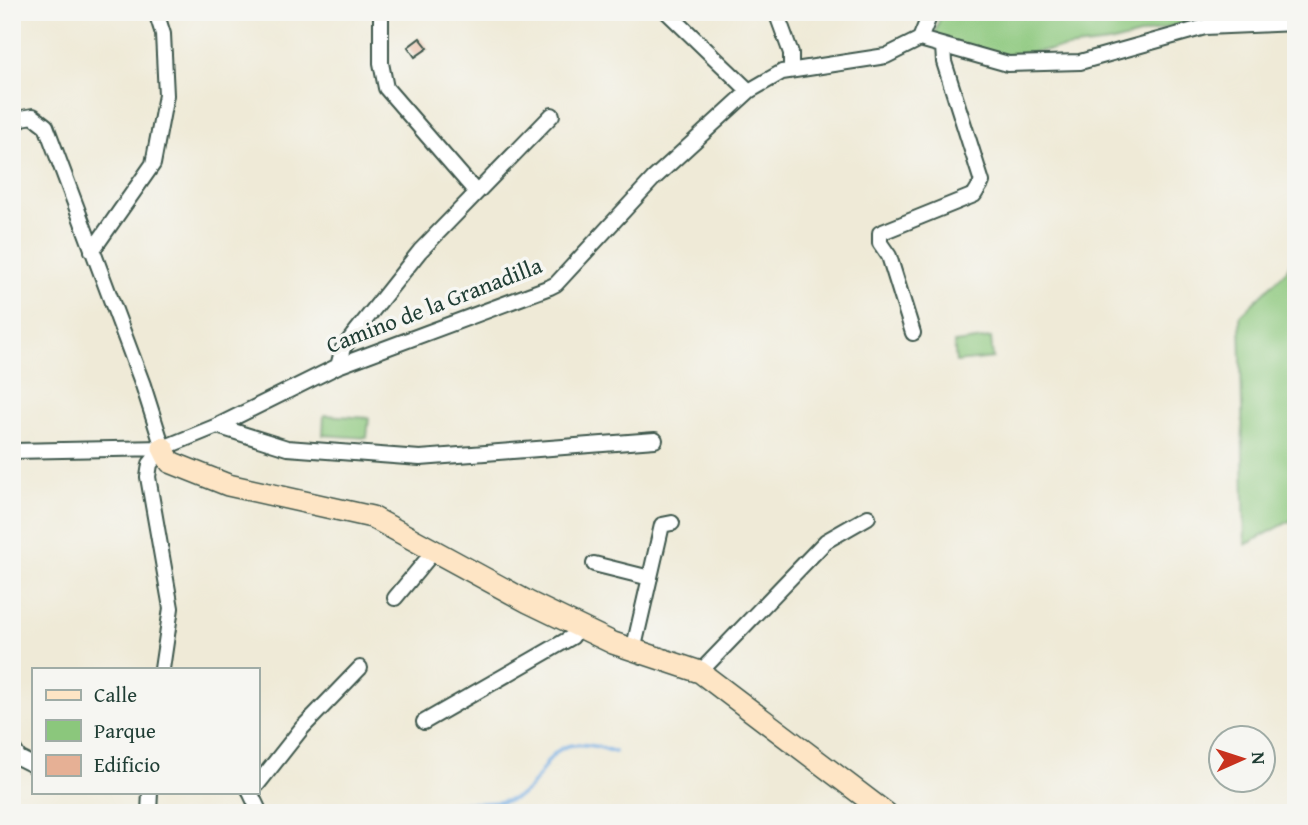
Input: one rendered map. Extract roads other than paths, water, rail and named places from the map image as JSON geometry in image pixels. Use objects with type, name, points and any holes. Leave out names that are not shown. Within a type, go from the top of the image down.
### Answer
[{"type":"street","points":[[92,251],[153,164],[166,95],[163,34],[156,12]]},
{"type":"street","points":[[381,12],[381,62],[386,88],[476,192]]},
{"type":"street","points":[[667,12],[749,91]]},
{"type":"street","points":[[776,12],[791,53],[792,70]]},
{"type":"street","points":[[931,12],[920,39],[1008,64],[1080,62],[1205,27],[1296,23]]},
{"type":"street","name":"Camino de la Granadilla","points":[[12,450],[163,448],[217,426],[338,366],[556,284],[653,179],[749,91],[782,72],[886,56],[920,39]]},
{"type":"street","points":[[913,332],[890,256],[880,243],[880,233],[974,195],[982,182],[944,62],[943,46]]},
{"type":"street","points":[[338,366],[343,348],[420,251],[552,115]]},
{"type":"street","points":[[12,127],[22,118],[33,116],[46,126],[170,461],[228,485],[372,517],[579,627],[633,651],[700,672],[886,813]]},
{"type":"street","points":[[217,426],[287,448],[420,458],[656,440]]},
{"type":"street","points":[[162,668],[171,598],[148,477],[150,464],[163,448]]},
{"type":"street","points":[[700,672],[826,541],[868,517]]},
{"type":"street","points":[[633,651],[662,525],[672,523]]},
{"type":"street","points":[[395,598],[433,551]]},
{"type":"street","points":[[594,564],[650,578]]},
{"type":"street","points":[[424,722],[572,637],[579,627]]},
{"type":"street","points":[[259,782],[302,728],[360,668]]},
{"type":"street","points":[[12,747],[19,758],[32,764]]},
{"type":"street","points":[[149,813],[150,794]]},
{"type":"street","points":[[251,794],[260,813]]},
{"type":"waterway","points":[[427,813],[447,805],[510,800],[524,793],[534,783],[558,751],[571,745],[589,745],[615,752]]}]
